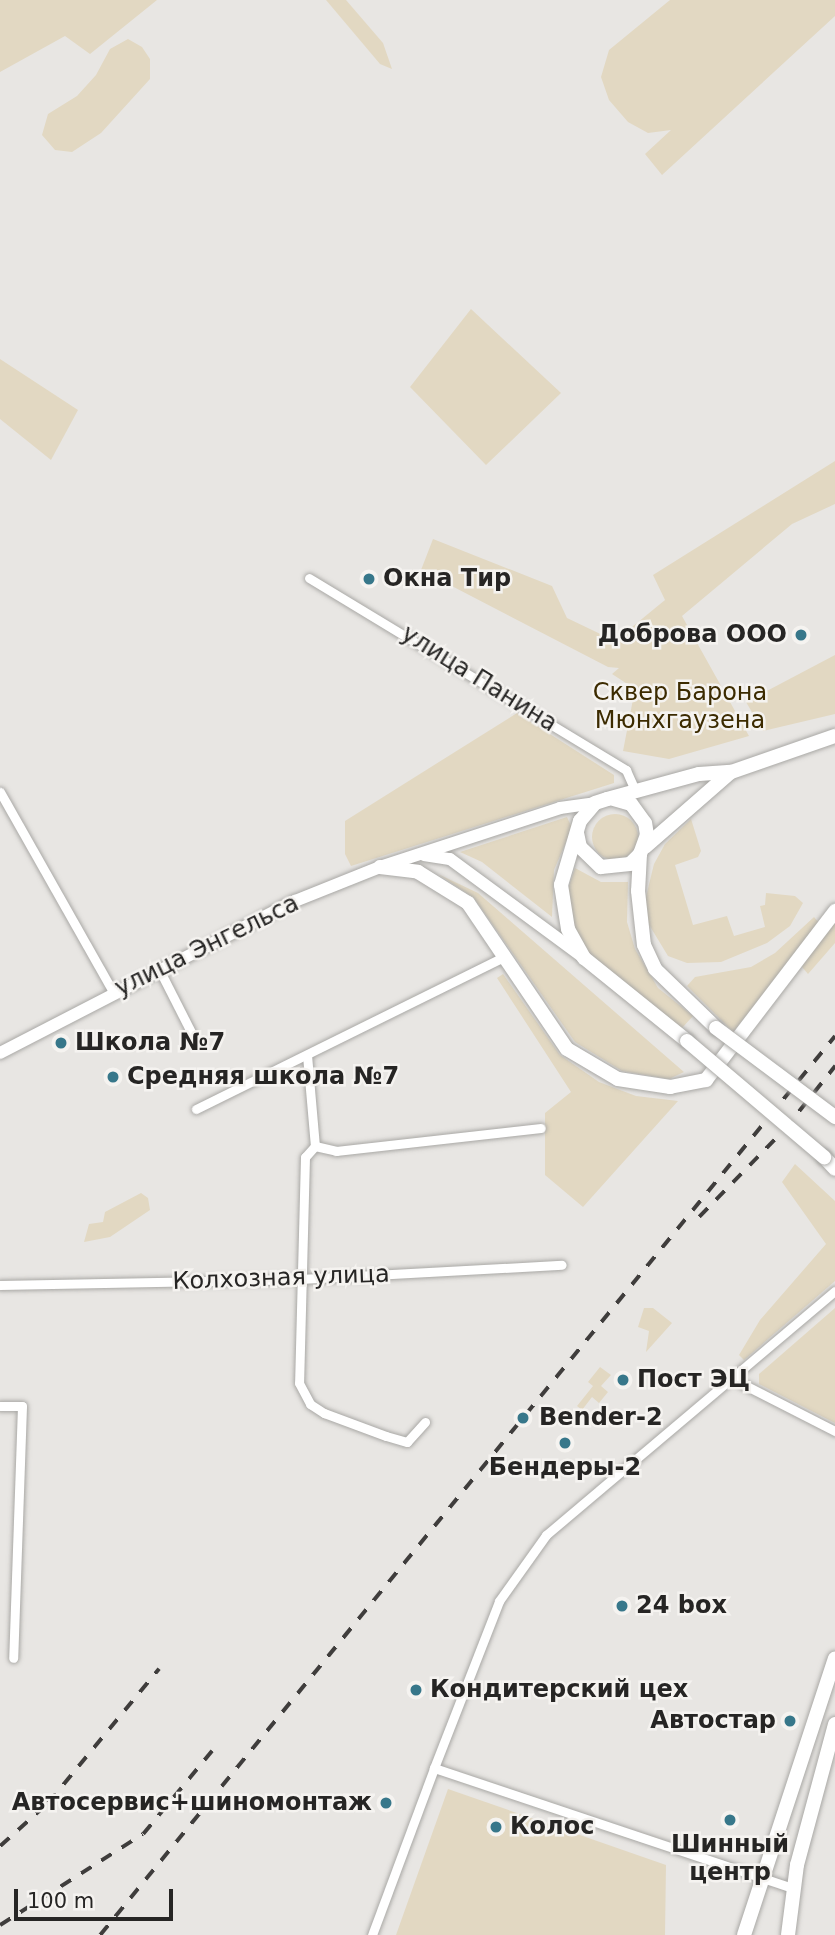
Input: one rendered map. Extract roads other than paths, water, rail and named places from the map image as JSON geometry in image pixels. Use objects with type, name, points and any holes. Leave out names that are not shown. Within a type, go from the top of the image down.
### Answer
[{"type":"main road","points":[[835,736],[731,772],[699,774],[601,801],[580,821],[564,865],[561,903],[568,929],[584,958],[687,1041],[835,1168]]},
{"type":"main road","points":[[577,833],[584,853],[601,867],[630,864],[731,772]]},
{"type":"main road","points":[[601,801],[631,804],[640,812],[647,835],[638,891],[644,945],[655,969],[716,1028],[835,1117]]},
{"type":"main road","points":[[380,867],[418,873],[447,886],[468,903],[567,1049],[618,1079],[670,1087],[706,1080],[835,911]]},
{"type":"main road","points":[[744,1935],[835,1659]]},
{"type":"main road","points":[[788,1935],[793,1888],[819,1770],[835,1724]]},
{"type":"street","name":"улица Панина","points":[[309,578],[626,770],[636,792]]},
{"type":"street","points":[[0,792],[113,992]]},
{"type":"street","name":"улица Энгельса","points":[[0,1053],[113,992],[295,901],[380,867],[560,808],[601,801]]},
{"type":"street","points":[[420,855],[450,859],[584,958]]},
{"type":"street","points":[[196,1108],[505,956]]},
{"type":"street","points":[[159,969],[191,1032]]},
{"type":"street","points":[[307,1055],[315,1146],[305,1157],[299,1383],[310,1404],[407,1442],[425,1422]]},
{"type":"street","points":[[315,1146],[336,1151],[541,1128]]},
{"type":"street","name":"Колхозная улица","points":[[0,1284],[300,1279],[562,1265]]},
{"type":"street","points":[[372,1935],[499,1601],[526,1561],[566,1515],[835,1292]]},
{"type":"street","points":[[731,1378],[835,1432]]},
{"type":"street","points":[[0,1406],[22,1406],[13,1658]]},
{"type":"street","points":[[434,1768],[765,1876],[793,1888]]},
{"type":"railway","points":[[100,1935],[835,1036]]},
{"type":"railway","points":[[699,1217],[784,1130],[835,1066]]},
{"type":"railway","points":[[0,1846],[48,1803],[159,1669]]},
{"type":"railway","points":[[0,1925],[143,1834],[212,1751]]},
{"type":"place","name":"Окна Тир","points":[[369,579]]},
{"type":"place","name":"Доброва ООО","points":[[801,635]]},
{"type":"place","name":"Школа №7","points":[[61,1043]]},
{"type":"place","name":"Средняя школа №7","points":[[113,1077]]},
{"type":"place","name":"Пост ЭЦ","points":[[623,1380]]},
{"type":"place","name":"Bender-2","points":[[523,1418]]},
{"type":"place","name":"Бендеры-2","points":[[565,1443]]},
{"type":"place","name":"24 box","points":[[622,1606]]},
{"type":"place","name":"Кондитерский цех","points":[[416,1690]]},
{"type":"place","name":"Автостар","points":[[790,1721]]},
{"type":"place","name":"Автосервис+шиномонтаж","points":[[386,1803]]},
{"type":"place","name":"Шинный центр","points":[[730,1820]]},
{"type":"place","name":"Колос","points":[[496,1827]]},
{"type":"park label","name":"Сквер Барона Мюнхгаузена","points":[[680,707]]}]
